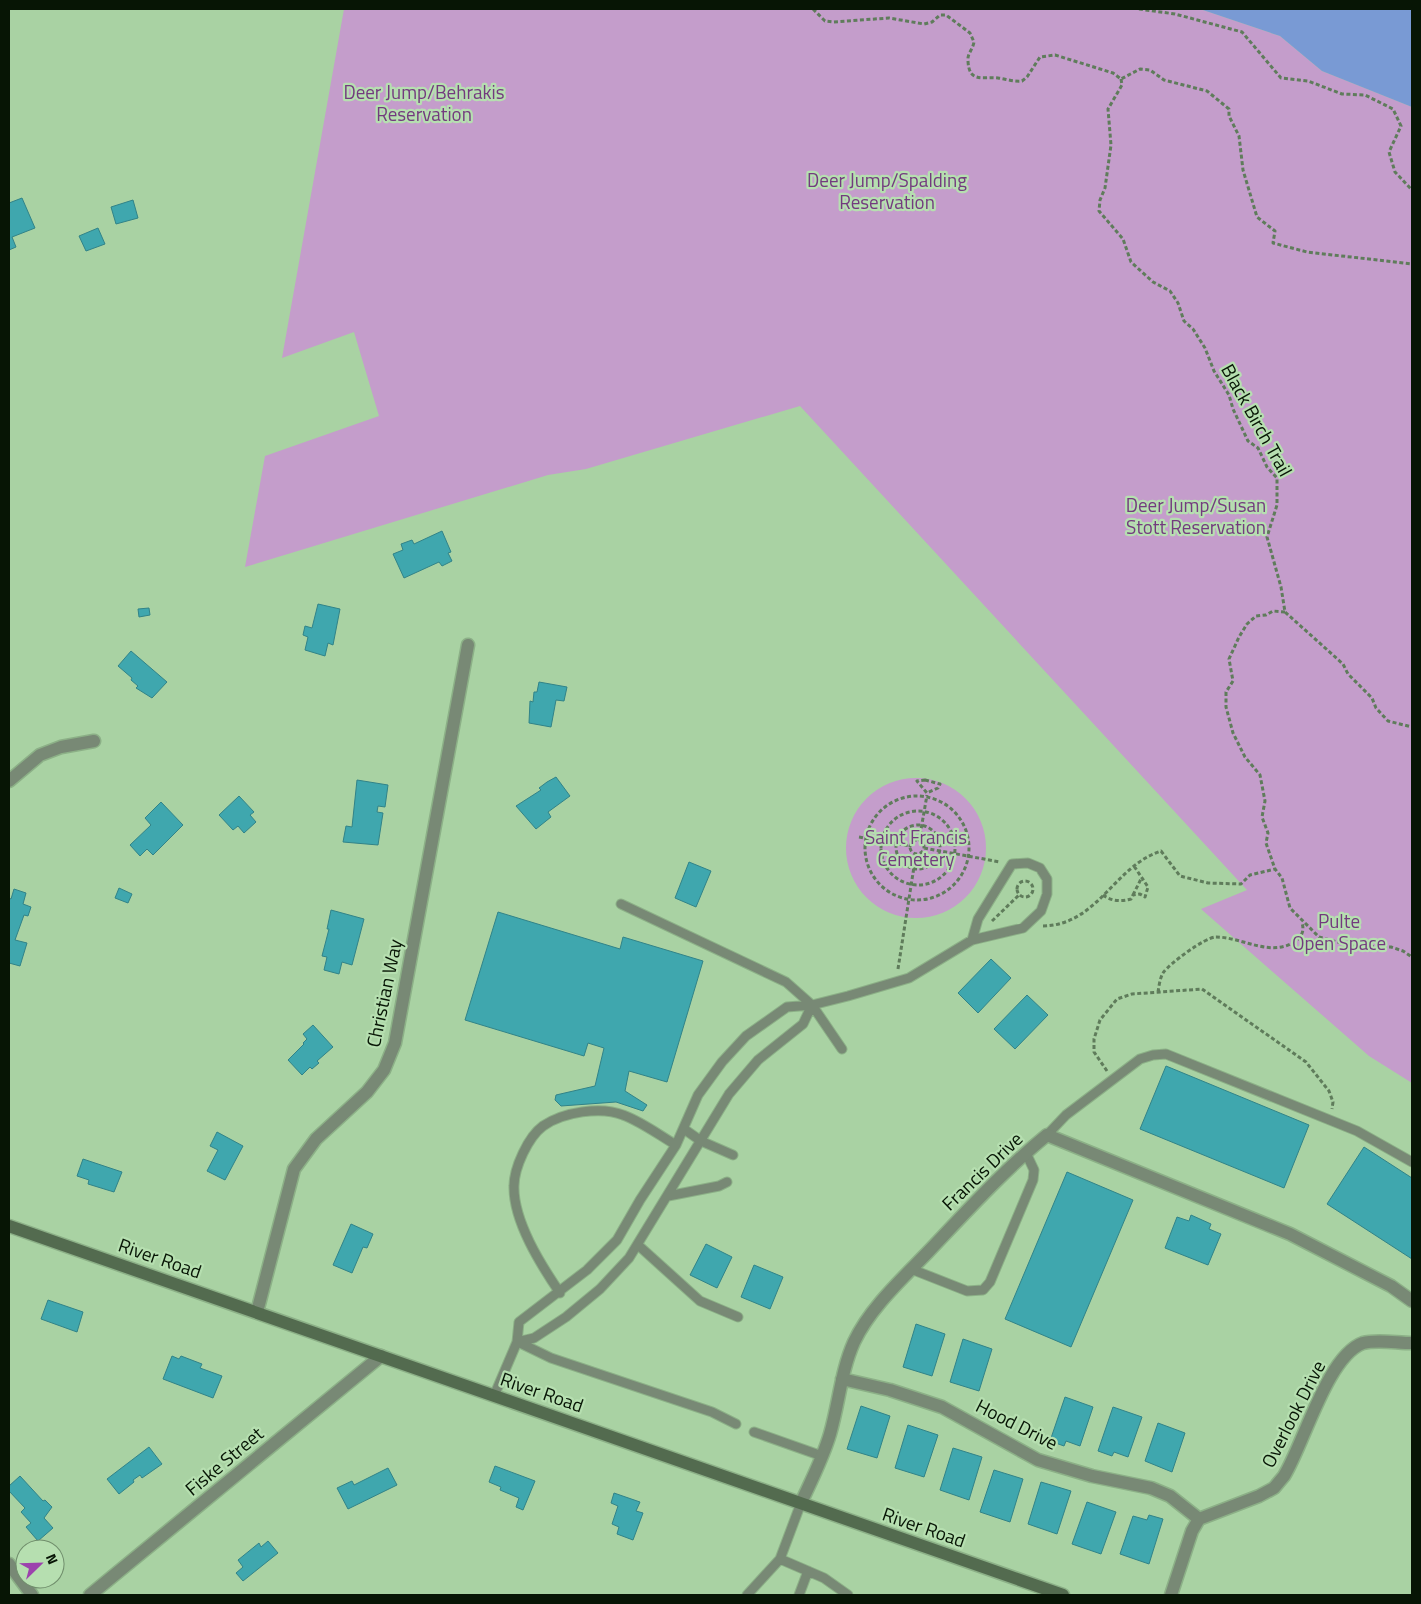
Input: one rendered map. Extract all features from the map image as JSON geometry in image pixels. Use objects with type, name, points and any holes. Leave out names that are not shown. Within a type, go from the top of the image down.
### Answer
[{"type":"main road","name":"River Road","points":[[9,1226],[1063,1595]]},
{"type":"street","name":"Christian Way","points":[[257,1312],[294,1169],[316,1139],[367,1092],[384,1070],[395,1043],[468,645]]},
{"type":"street","points":[[9,781],[40,755],[61,747],[94,741]]},
{"type":"street","name":"Francis Drive","points":[[801,1503],[822,1456],[830,1433],[842,1379],[854,1343],[864,1325],[911,1269],[1026,1153],[1047,1135],[1290,1234],[1391,1286],[1412,1301]]},
{"type":"street","name":"Overlook Drive","points":[[1199,1519],[1260,1496],[1274,1488],[1284,1476],[1330,1377],[1346,1353],[1363,1343],[1412,1343]]},
{"type":"street","name":"Fiske Street","points":[[90,1595],[381,1356]]},
{"type":"street","name":"Hood Drive","points":[[842,1379],[890,1390],[942,1407],[1038,1460],[1092,1476],[1151,1488],[1170,1496],[1199,1519]]},
{"type":"street","points":[[1171,1595],[1192,1531],[1199,1519]]},
{"type":"street","points":[[9,1564],[32,1595]]},
{"type":"lane","points":[[494,1396],[517,1342],[519,1322],[560,1293],[588,1270],[616,1240],[676,1145],[698,1095],[722,1062],[746,1036],[787,1007],[812,1004],[909,978],[972,940],[1023,928],[1041,911],[1047,894],[1047,879],[1040,868],[1028,863],[1012,864],[978,919],[972,940]]},
{"type":"lane","points":[[621,904],[786,982],[812,1004],[842,1049]]},
{"type":"lane","points":[[517,1342],[534,1338],[566,1317],[600,1289],[629,1258],[729,1094],[758,1060],[803,1024],[812,1004]]},
{"type":"lane","points":[[1047,1135],[1066,1115],[1140,1059],[1166,1054],[1357,1131],[1412,1162]]},
{"type":"lane","points":[[560,1293],[541,1265],[520,1219],[513,1187],[516,1167],[526,1148],[543,1126],[581,1111],[602,1110],[623,1115],[676,1145]]},
{"type":"lane","points":[[684,1129],[701,1141],[734,1155]]},
{"type":"lane","points":[[911,1269],[967,1291],[983,1290],[990,1282],[1033,1180],[1034,1170],[1026,1153]]},
{"type":"lane","points":[[668,1196],[719,1186],[727,1182]]},
{"type":"lane","points":[[638,1245],[700,1301],[738,1318]]},
{"type":"lane","points":[[517,1342],[551,1358],[712,1412],[736,1424]]},
{"type":"lane","points":[[754,1432],[822,1456]]},
{"type":"lane","points":[[747,1595],[780,1560],[801,1503]]},
{"type":"lane","points":[[780,1560],[824,1578],[848,1595]]},
{"type":"lane","points":[[799,1595],[808,1572]]},
{"type":"path","points":[[813,9],[825,21],[833,22],[889,18],[924,24],[946,15],[970,33],[974,42],[968,55],[968,66],[974,75],[981,79],[996,78],[1022,81],[1027,77],[1040,57],[1050,54],[1113,74],[1121,79],[1140,69],[1150,70],[1164,80],[1207,91],[1227,106],[1229,116],[1240,136],[1242,170],[1257,217],[1275,231],[1273,244],[1307,252],[1412,264]]},
{"type":"path","points":[[1139,9],[1175,14],[1242,32],[1281,78],[1308,81],[1342,94],[1365,95],[1393,108],[1401,126],[1389,152],[1395,172],[1412,190]]},
{"type":"path","name":"Black Birch Trail","points":[[1121,79],[1122,85],[1108,109],[1111,145],[1105,188],[1100,200],[1099,211],[1123,239],[1131,262],[1153,282],[1170,291],[1178,303],[1184,321],[1193,330],[1205,348],[1214,370],[1229,395],[1233,409],[1248,441],[1258,448],[1267,467],[1277,478],[1277,504],[1267,537],[1281,586],[1285,612]]},
{"type":"path","points":[[1412,727],[1388,721],[1376,708],[1372,698],[1348,674],[1343,664],[1285,612],[1273,611],[1266,615],[1256,616],[1247,624],[1229,659],[1232,681],[1226,692],[1226,706],[1233,733],[1245,757],[1260,775],[1265,801],[1263,821],[1267,828],[1266,842],[1275,869],[1282,878],[1290,908],[1319,937],[1352,946],[1391,947],[1403,951],[1412,957]]},
{"type":"path","points":[[926,795],[906,797],[888,805],[874,819],[866,838],[867,859],[875,877],[890,891],[909,899],[929,898],[948,890],[962,874],[969,856],[969,841],[959,817],[950,807],[926,795],[917,781],[925,780],[940,784],[938,788],[926,795]]},
{"type":"path","points":[[919,841],[926,795]]},
{"type":"path","points":[[909,811],[924,811],[939,818],[950,829],[954,844],[954,854],[947,870],[937,879],[924,884],[911,884],[899,879],[889,871],[882,859],[881,841],[884,832],[894,819],[909,811]]},
{"type":"path","points":[[921,826],[936,836],[939,851],[928,867],[914,869],[901,862],[896,851],[896,844],[904,830],[921,826]]},
{"type":"path","points":[[859,837],[911,846]]},
{"type":"path","points":[[911,846],[913,842],[919,841]]},
{"type":"path","points":[[919,841],[923,844],[924,848]]},
{"type":"path","points":[[911,846],[911,850],[916,854]]},
{"type":"path","points":[[924,848],[1012,864]]},
{"type":"path","points":[[916,854],[920,854],[924,848]]},
{"type":"path","points":[[1023,928],[1070,922],[1084,914],[1139,862],[1161,850],[1180,876],[1208,883],[1241,884],[1250,875],[1275,869]]},
{"type":"path","points":[[896,982],[916,854]]},
{"type":"path","points":[[1133,895],[1140,894],[1145,897],[1148,887],[1134,866]]},
{"type":"path","points":[[1103,895],[1120,901],[1131,899],[1142,878]]},
{"type":"path","points":[[1026,881],[1033,886],[1034,890],[1030,897],[1024,898],[1019,895],[1017,887],[1021,882],[1026,881]]},
{"type":"path","points":[[972,940],[1019,895]]},
{"type":"path","points":[[1158,992],[1163,973],[1193,947],[1214,936],[1274,948],[1290,945],[1300,937],[1304,929],[1302,922]]},
{"type":"path","points":[[1304,929],[1309,928]]},
{"type":"path","points":[[1112,1080],[1094,1052],[1094,1039],[1100,1020],[1117,999],[1132,994],[1202,989],[1306,1062],[1329,1091],[1333,1102],[1330,1120]]},
{"type":"green space","points":[[344,9],[1200,9],[1280,36],[1322,71],[1412,107],[1412,1083],[1369,1056],[1201,909],[1247,890],[800,406],[586,469],[548,475],[245,567],[265,456],[379,416],[354,332],[282,358]]},
{"type":"green space","name":"Saint Francis Cemetery","points":[[916,778],[943,784],[955,790],[965,799],[974,809],[980,821],[986,848],[980,875],[974,887],[965,897],[955,906],[943,912],[916,918],[889,912],[877,906],[867,897],[858,887],[852,875],[846,848],[852,821],[858,809],[867,799],[877,790],[889,784]]},
{"type":"water","points":[[1200,9],[1412,9],[1412,107],[1322,71],[1280,36]]},
{"type":"building","points":[[22,198],[35,228],[12,237],[16,247],[9,250],[9,203]]},
{"type":"building","points":[[133,200],[138,218],[116,224],[111,207]]},
{"type":"building","points":[[98,228],[105,244],[86,251],[79,236]]},
{"type":"building","points":[[442,531],[451,552],[448,553],[452,561],[442,566],[439,562],[404,578],[393,554],[403,550],[401,544],[412,540],[414,544]]},
{"type":"building","points":[[318,604],[340,609],[333,645],[328,643],[325,656],[305,650],[308,637],[303,635],[305,626],[312,628]]},
{"type":"building","points":[[149,608],[150,615],[139,617],[138,609]]},
{"type":"building","points":[[131,651],[167,682],[152,698],[136,688],[138,686],[131,680],[132,678],[118,666]]},
{"type":"building","points":[[539,682],[567,687],[564,701],[556,700],[551,727],[529,723],[530,701],[533,702],[534,692],[537,692]]},
{"type":"building","points":[[556,777],[570,796],[548,812],[551,817],[536,829],[516,806],[541,790],[539,788]]},
{"type":"building","points":[[357,780],[388,785],[385,807],[378,806],[377,812],[383,813],[378,845],[343,842],[346,826],[352,827]]},
{"type":"building","points":[[239,796],[254,812],[250,815],[256,822],[244,833],[238,826],[233,830],[219,815]]},
{"type":"building","points":[[161,802],[183,825],[153,855],[147,849],[140,856],[130,845],[151,825],[145,818]]},
{"type":"building","points":[[689,862],[711,871],[696,907],[675,898]]},
{"type":"building","points":[[119,888],[132,894],[128,903],[115,898]]},
{"type":"building","points":[[14,889],[26,893],[23,904],[31,907],[28,916],[24,915],[15,940],[27,943],[20,966],[9,963],[9,898],[11,899]]},
{"type":"building","points":[[331,910],[364,919],[352,965],[342,962],[339,974],[324,970],[327,957],[322,956],[329,929],[327,929]]},
{"type":"building","points":[[498,912],[620,949],[623,937],[703,961],[667,1082],[629,1071],[625,1091],[647,1105],[643,1111],[616,1102],[561,1106],[555,1100],[556,1095],[595,1086],[604,1048],[588,1043],[584,1056],[465,1020]]},
{"type":"building","points":[[991,959],[1011,978],[978,1013],[958,993]]},
{"type":"building","points":[[1027,995],[1048,1015],[1015,1049],[994,1029]]},
{"type":"building","points":[[313,1025],[333,1047],[317,1061],[319,1063],[312,1069],[310,1067],[302,1075],[288,1060],[304,1044],[307,1039],[303,1034]]},
{"type":"building","points":[[1166,1066],[1309,1125],[1284,1188],[1140,1129]]},
{"type":"building","points":[[217,1132],[243,1146],[225,1180],[207,1171],[218,1150],[210,1146]]},
{"type":"building","points":[[1364,1147],[1412,1178],[1412,1259],[1327,1204]]},
{"type":"building","points":[[83,1159],[122,1172],[114,1192],[88,1184],[89,1180],[77,1176]]},
{"type":"building","points":[[1067,1172],[1133,1200],[1071,1347],[1005,1319]]},
{"type":"building","points":[[1191,1215],[1211,1224],[1209,1229],[1221,1234],[1208,1265],[1165,1248],[1177,1217],[1189,1221]]},
{"type":"building","points":[[351,1224],[373,1234],[367,1248],[363,1247],[352,1273],[333,1265]]},
{"type":"building","points":[[706,1244],[732,1257],[717,1288],[690,1275]]},
{"type":"building","points":[[754,1265],[783,1277],[770,1309],[741,1297]]},
{"type":"building","points":[[48,1300],[83,1312],[77,1332],[41,1319]]},
{"type":"building","points":[[916,1324],[945,1334],[932,1376],[903,1367]]},
{"type":"building","points":[[963,1339],[992,1349],[979,1391],[950,1382]]},
{"type":"building","points":[[172,1356],[179,1359],[181,1356],[202,1364],[200,1368],[222,1376],[213,1398],[163,1379]]},
{"type":"building","points":[[1065,1397],[1093,1407],[1080,1446],[1066,1441],[1064,1446],[1050,1441]]},
{"type":"building","points":[[861,1406],[890,1416],[877,1458],[847,1449]]},
{"type":"building","points":[[1113,1407],[1142,1417],[1128,1457],[1114,1452],[1112,1456],[1098,1451]]},
{"type":"building","points":[[1158,1423],[1185,1433],[1172,1472],[1145,1461]]},
{"type":"building","points":[[908,1425],[938,1435],[924,1477],[895,1468]]},
{"type":"building","points":[[149,1447],[162,1464],[142,1478],[140,1475],[119,1494],[107,1479]]},
{"type":"building","points":[[953,1448],[982,1457],[969,1500],[940,1490]]},
{"type":"building","points":[[495,1466],[535,1481],[523,1510],[516,1507],[519,1498],[500,1490],[501,1487],[489,1482]]},
{"type":"building","points":[[388,1468],[397,1485],[348,1509],[337,1488],[352,1481],[354,1485]]},
{"type":"building","points":[[994,1470],[1023,1479],[1010,1522],[980,1512]]},
{"type":"building","points":[[20,1476],[43,1501],[45,1500],[52,1507],[44,1518],[53,1528],[40,1539],[36,1539],[26,1527],[31,1523],[21,1512],[25,1508],[9,1491],[9,1486]]},
{"type":"building","points":[[1041,1482],[1071,1491],[1057,1534],[1028,1524]]},
{"type":"building","points":[[614,1493],[640,1502],[636,1511],[643,1513],[633,1540],[617,1534],[619,1527],[612,1524],[618,1506],[611,1503]]},
{"type":"building","points":[[1087,1502],[1116,1512],[1101,1554],[1072,1544]]},
{"type":"building","points":[[1149,1515],[1163,1519],[1149,1564],[1120,1554],[1133,1516],[1147,1520]]},
{"type":"building","points":[[268,1541],[278,1553],[243,1581],[236,1573],[243,1567],[238,1560],[259,1543],[261,1547]]},
{"type":"park label","name":"Deer Jump/Behrakis Reservation","points":[[424,103]]},
{"type":"park label","name":"Deer Jump/Spalding Reservation","points":[[887,191]]},
{"type":"park label","name":"Deer Jump/Susan Stott Reservation","points":[[1196,516]]},
{"type":"park label","name":"Pulte Open Space","points":[[1339,932]]}]
